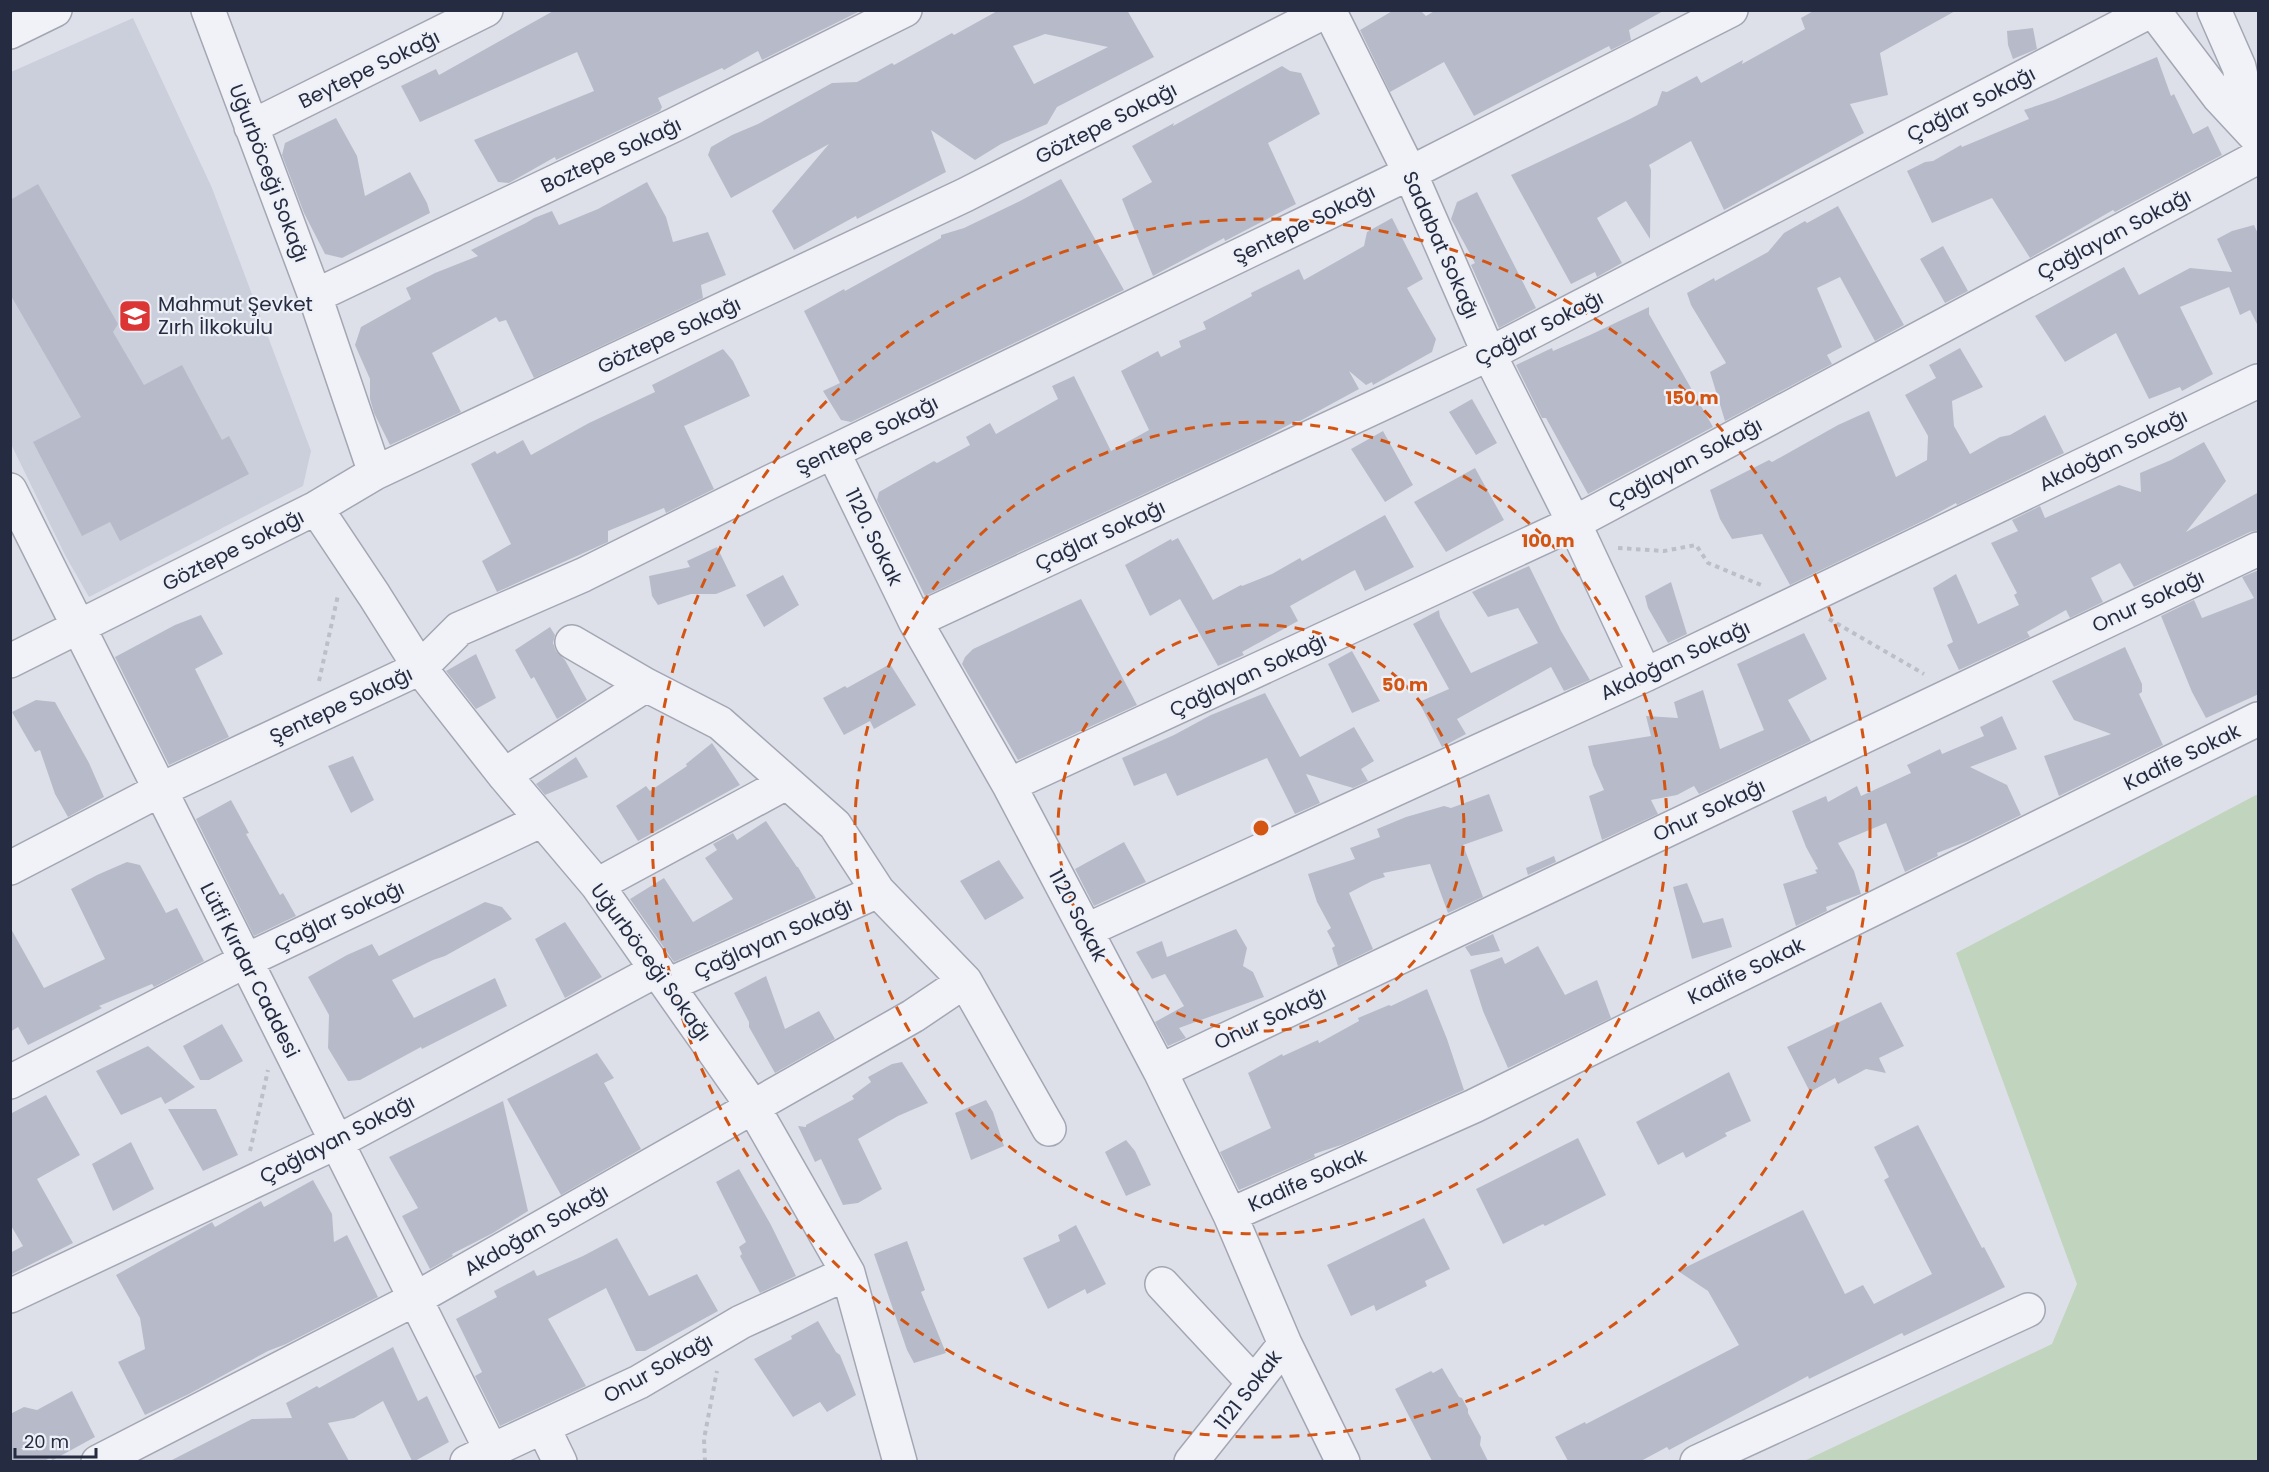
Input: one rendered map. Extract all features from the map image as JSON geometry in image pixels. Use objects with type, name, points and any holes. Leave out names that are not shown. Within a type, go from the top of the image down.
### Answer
[{"type":"street","points":[[10,32],[55,10]]},
{"type":"street","name":"Uğurböceği Sokağı","points":[[208,10],[315,296],[375,473]]},
{"type":"street","name":"Beytepe Sokağı","points":[[251,127],[486,10]]},
{"type":"street","name":"Boztepe Sokağı","points":[[315,296],[674,125],[904,10]]},
{"type":"street","name":"Sadabat Sokağı","points":[[1328,10],[1410,172],[1489,354],[1574,523],[1645,675]]},
{"type":"street","name":"Göztepe Sokağı","points":[[10,661],[316,508],[375,473],[965,195],[1328,10]]},
{"type":"street","name":"Şentepe Sokağı","points":[[10,868],[160,790],[420,668],[459,629],[583,575],[1410,172],[1731,10]]},
{"type":"street","points":[[2152,10],[2219,97],[2249,129]]},
{"type":"street","name":"Çağlar Sokağı","points":[[915,621],[1489,354],[2152,10]]},
{"type":"street","points":[[2214,10],[2239,67],[2246,99],[2249,129]]},
{"type":"street","name":"Çağlayan Sokağı","points":[[1009,785],[1574,523],[2259,157]]},
{"type":"street","name":"Akdoğan Sokağı","points":[[1087,930],[1645,675],[2259,381]]},
{"type":"street","name":"1120. Sokak","points":[[833,452],[915,621]]},
{"type":"street","name":"Lütfi Kırdar Caddesi","points":[[10,490],[415,1299],[479,1455]]},
{"type":"street","name":"Uğurböceği Sokağı","points":[[316,508],[420,668],[504,775],[597,885],[753,1107],[848,1273],[900,1461]]},
{"type":"street","name":"Onur Sokağı","points":[[1160,1071],[2259,549]]},
{"type":"street","name":"1120 Sokak","points":[[915,621],[1009,785],[1087,930],[1160,1071],[1230,1215]]},
{"type":"street","points":[[572,642],[646,685],[720,723],[835,825],[878,891],[965,981],[1049,1129]]},
{"type":"street","points":[[504,775],[646,685]]},
{"type":"street","name":"Kadife Sokak","points":[[1230,1215],[1474,1106],[2259,719]]},
{"type":"street","points":[[597,885],[786,783]]},
{"type":"street","name":"Çağlar Sokağı","points":[[10,1082],[245,961],[542,820]]},
{"type":"street","name":"Çağlayan Sokağı","points":[[10,1296],[336,1142],[662,978],[878,891]]},
{"type":"street","name":"Akdoğan Sokağı","points":[[98,1461],[415,1299],[913,1016],[965,981]]},
{"type":"street","name":"1121 Sokak","points":[[1191,1461],[1285,1344],[1230,1215]]},
{"type":"street","name":"Onur Sokağı","points":[[479,1455],[639,1382],[741,1322],[848,1273]]},
{"type":"street","points":[[1162,1284],[1254,1383]]},
{"type":"street","points":[[1697,1461],[2028,1310]]},
{"type":"street","points":[[1285,1344],[1343,1461]]},
{"type":"street","points":[[543,1427],[560,1461]]},
{"type":"path","points":[[310,720],[347,554]]},
{"type":"path","points":[[705,1461],[704,1439],[724,1332]]},
{"type":"shaded area","name":"Mahmut Şevket Zırh İlkokulu","points":[[133,18],[212,188],[311,451],[303,486],[89,597],[65,555],[11,444],[11,72]]},
{"type":"green space","points":[[2258,794],[2258,1461],[1804,1461],[2052,1344],[2077,1284],[1956,953]]},
{"type":"building","points":[[555,10],[862,10],[762,60],[758,51],[724,70],[722,68],[658,98],[662,107],[660,111],[556,160],[555,157],[509,183],[498,182],[474,140],[594,91],[577,52],[420,122],[401,86],[436,69],[439,75]]},
{"type":"building","points":[[999,10],[1127,10],[1154,57],[1057,107],[1047,124],[1001,144],[975,160],[931,130],[946,172],[857,219],[856,216],[794,250],[772,211],[829,144],[731,198],[708,155],[711,147],[832,83],[857,82],[892,63],[894,65],[952,33],[954,35]],"holes":[[[1045,34],[1108,47],[1034,84],[1013,46]]]},
{"type":"building","points":[[1394,10],[1420,10],[1426,16],[1436,10],[1665,10],[1629,30],[1631,40],[1611,50],[1609,46],[1474,116],[1444,62],[1390,92],[1360,30]]},
{"type":"building","points":[[1815,10],[1957,10],[1880,53],[1888,95],[1850,104],[1864,133],[1724,210],[1691,141],[1649,165],[1651,170],[1650,239],[1626,201],[1597,218],[1622,263],[1597,277],[1595,272],[1571,284],[1511,175],[1657,105],[1662,91],[1667,92],[1697,76],[1701,83],[1743,60],[1742,64],[1805,29],[1801,18]]},
{"type":"building","points":[[2033,28],[2037,49],[2013,59],[2008,45],[2007,31]]},
{"type":"building","points":[[2157,57],[2171,96],[2174,94],[2193,134],[2208,126],[2222,155],[2115,212],[2113,210],[2030,258],[1992,198],[1932,223],[1907,171],[1925,162],[1933,161],[1961,145],[1962,147],[2029,119],[2024,110],[2054,100]]},
{"type":"building","points":[[1282,66],[1290,71],[1301,73],[1320,114],[1268,143],[1296,204],[1225,241],[1224,238],[1153,276],[1122,199],[1152,182],[1132,146]]},
{"type":"building","points":[[336,118],[357,156],[365,196],[410,172],[430,213],[342,258],[325,254],[304,213],[282,155],[285,143]]},
{"type":"building","points":[[1061,179],[1124,290],[851,422],[841,420],[823,391],[840,383],[804,311],[941,238],[941,235],[964,228]]},
{"type":"building","points":[[647,182],[666,217],[673,242],[708,232],[726,275],[701,285],[703,298],[534,378],[506,320],[499,322],[496,317],[432,353],[461,412],[390,445],[374,413],[370,399],[370,379],[355,345],[361,327],[411,299],[406,288],[435,273],[478,256],[471,250],[534,218],[552,211],[559,225],[598,209]]},
{"type":"building","points":[[38,184],[118,324],[113,332],[144,385],[182,365],[222,440],[229,436],[249,474],[120,541],[110,522],[82,536],[33,442],[81,417],[10,294],[10,200]]},
{"type":"building","points":[[1477,192],[1536,308],[1499,328],[1471,265],[1475,263],[1451,219],[1457,202]]},
{"type":"building","points":[[1838,206],[1904,325],[1875,341],[1840,277],[1817,288],[1842,347],[1827,355],[1832,364],[1725,421],[1710,372],[1726,363],[1691,305],[1687,293],[1714,278],[1715,281],[1768,252],[1784,233]]},
{"type":"building","points":[[1392,218],[1423,279],[1407,288],[1436,339],[1432,352],[1373,385],[1372,382],[1366,385],[1349,371],[1359,389],[1300,421],[925,596],[877,500],[879,492],[934,461],[937,463],[970,445],[966,437],[990,423],[996,434],[1058,399],[1052,386],[1074,376],[1111,451],[1149,430],[1121,371],[1158,351],[1161,357],[1181,347],[1179,341],[1206,329],[1203,322],[1252,296],[1251,293],[1299,269],[1304,280],[1364,246],[1367,232]]},
{"type":"building","points":[[2254,225],[2259,236],[2259,328],[2250,310],[2240,315],[2229,287],[2180,307],[2213,374],[2182,391],[2180,387],[2149,399],[2116,333],[2065,362],[2035,316],[2124,267],[2139,295],[2190,268],[2232,272],[2217,239],[2232,231]]},
{"type":"building","points":[[1943,246],[1968,291],[1945,303],[1920,259]]},
{"type":"building","points":[[1649,307],[1649,314],[1713,427],[1588,494],[1546,418],[1542,418],[1516,365],[1552,348],[1553,351],[1590,335]]},
{"type":"building","points":[[1960,348],[1983,387],[1952,401],[1954,426],[1970,454],[2045,415],[2064,453],[1957,505],[1956,503],[1790,585],[1762,534],[1732,539],[1720,519],[1710,490],[1769,460],[1772,462],[1838,425],[1869,411],[1896,477],[1927,460],[1928,436],[1905,395],[1936,378],[1929,365]]},
{"type":"building","points":[[723,349],[733,361],[750,396],[684,426],[714,489],[666,513],[664,508],[608,531],[608,542],[497,592],[482,561],[511,544],[471,464],[495,451],[497,454],[523,440],[531,455],[589,423],[655,392],[652,385]]},
{"type":"building","points":[[1472,399],[1497,443],[1476,455],[1449,412]]},
{"type":"building","points":[[1383,431],[1413,485],[1385,502],[1351,449]]},
{"type":"building","points":[[2204,442],[2226,481],[2186,532],[2259,492],[2259,530],[2250,532],[2134,587],[2120,563],[2091,578],[2103,602],[2070,618],[2066,610],[2027,632],[2030,637],[1959,670],[1947,645],[1953,642],[1933,588],[1956,574],[1978,624],[2019,605],[2014,595],[2017,593],[1991,543],[2018,531],[2012,520],[2040,506],[2045,518],[2119,485],[2141,492],[2140,473],[2171,460]]},
{"type":"building","points":[[1475,468],[1504,520],[1446,552],[1414,502]]},
{"type":"building","points":[[1385,515],[1414,567],[1365,591],[1355,570],[1351,572],[1290,606],[1298,621],[1242,652],[1244,655],[1218,666],[1180,599],[1150,616],[1125,565],[1171,539],[1172,541],[1178,538],[1213,600],[1241,585],[1272,574],[1300,558],[1302,561]]},
{"type":"building","points":[[717,547],[736,586],[716,594],[691,594],[658,605],[652,596],[649,576],[690,567],[687,561]]},
{"type":"building","points":[[1529,566],[1561,631],[1590,680],[1564,691],[1551,667],[1457,719],[1466,734],[1442,747],[1419,702],[1449,689],[1413,624],[1439,610],[1440,617],[1471,673],[1538,643],[1518,608],[1488,617],[1472,592]]},
{"type":"building","points":[[2259,570],[2259,694],[2206,718],[2192,692],[2161,616],[2194,600],[2202,618],[2254,598],[2242,577]]},
{"type":"building","points":[[783,575],[799,605],[764,627],[746,595]]},
{"type":"building","points":[[1671,582],[1687,634],[1668,643],[1648,608],[1645,596]]},
{"type":"building","points":[[1081,599],[1137,705],[1018,760],[962,664],[973,649]]},
{"type":"building","points":[[201,615],[223,654],[195,669],[229,737],[169,765],[115,657],[175,625]]},
{"type":"building","points":[[550,627],[555,635],[553,643],[556,651],[565,660],[587,700],[557,719],[534,677],[531,679],[515,650]]},
{"type":"building","points":[[1804,633],[1827,679],[1788,700],[1811,741],[1699,794],[1694,786],[1677,795],[1651,800],[1658,814],[1602,840],[1589,796],[1604,790],[1588,746],[1651,736],[1646,716],[1678,718],[1674,702],[1703,690],[1720,749],[1764,730],[1737,664]]},
{"type":"building","points":[[2125,647],[2142,684],[2142,692],[2139,694],[2163,745],[2059,796],[2044,756],[2111,734],[2074,720],[2052,681]]},
{"type":"building","points":[[1352,651],[1380,701],[1352,713],[1328,664]]},
{"type":"building","points":[[476,654],[496,698],[476,709],[446,671]]},
{"type":"building","points":[[890,664],[916,705],[874,729],[870,721],[844,735],[823,698],[845,686],[847,688]]},
{"type":"building","points":[[1265,693],[1300,757],[1354,727],[1374,761],[1361,769],[1368,781],[1353,788],[1306,774],[1320,803],[1295,814],[1267,758],[1177,796],[1166,773],[1134,786],[1122,758],[1174,735],[1211,715]]},
{"type":"building","points":[[36,700],[55,702],[89,763],[104,797],[68,817],[55,794],[40,750],[35,752],[12,712]]},
{"type":"building","points":[[2002,716],[2017,749],[1970,767],[2007,785],[2021,815],[1968,841],[1937,853],[1938,856],[1905,872],[1886,823],[1838,843],[1854,871],[1861,894],[1826,907],[1827,911],[1796,926],[1783,884],[1817,873],[1815,870],[1818,869],[1806,847],[1792,811],[1826,796],[1828,802],[1857,786],[1861,796],[1911,773],[1907,765],[1940,749],[1942,754],[1984,736],[1980,727]]},
{"type":"building","points":[[712,743],[740,785],[638,841],[616,806],[646,786],[650,791],[687,766],[686,764]]},
{"type":"building","points":[[353,756],[374,800],[351,813],[328,766]]},
{"type":"building","points":[[576,757],[588,777],[545,795],[536,784]]},
{"type":"building","points":[[1489,794],[1503,831],[1463,845],[1483,897],[1448,913],[1430,864],[1383,873],[1385,877],[1349,893],[1373,949],[1338,966],[1332,948],[1335,946],[1327,931],[1331,928],[1317,902],[1308,874],[1355,859],[1350,848],[1380,837],[1377,829],[1406,817],[1444,806],[1451,808]]},
{"type":"building","points":[[231,800],[249,833],[246,834],[280,895],[283,893],[296,916],[254,936],[196,819]]},
{"type":"building","points":[[766,821],[816,898],[674,962],[630,899],[664,878],[693,922],[733,899],[705,858],[717,850],[713,844],[733,833],[737,840]]},
{"type":"building","points":[[1124,842],[1146,882],[1094,906],[1075,869]]},
{"type":"building","points":[[1554,856],[1556,862],[1528,875],[1526,868]]},
{"type":"building","points":[[999,860],[1024,898],[985,920],[960,881]]},
{"type":"building","points":[[127,862],[140,865],[166,913],[177,908],[204,961],[154,987],[152,984],[99,1006],[102,1008],[28,1045],[18,1027],[10,1032],[10,927],[44,988],[105,959],[71,889]]},
{"type":"building","points":[[1687,883],[1703,923],[1723,918],[1732,947],[1692,959],[1673,887]]},
{"type":"building","points":[[485,902],[502,907],[512,919],[445,956],[392,980],[414,1018],[495,978],[507,1006],[422,1049],[421,1047],[360,1080],[348,1081],[328,1048],[329,1015],[308,977],[372,944],[379,956]]},
{"type":"building","points":[[565,922],[602,977],[565,998],[535,939]]},
{"type":"building","points":[[1236,929],[1247,948],[1243,966],[1253,972],[1264,997],[1179,1028],[1186,1038],[1168,1046],[1155,1022],[1184,1006],[1165,974],[1152,979],[1136,952],[1162,941],[1167,957]]},
{"type":"building","points":[[1493,934],[1500,951],[1471,956],[1465,947]]},
{"type":"building","points":[[1538,946],[1565,995],[1597,980],[1611,1018],[1508,1068],[1483,1011],[1470,970],[1502,957],[1505,964]]},
{"type":"building","points":[[766,976],[785,1029],[819,1011],[835,1039],[775,1073],[749,1027],[749,1022],[734,993]]},
{"type":"building","points":[[1427,989],[1464,1090],[1344,1144],[1314,1154],[1315,1157],[1239,1190],[1220,1152],[1271,1128],[1248,1073],[1282,1054],[1283,1056],[1318,1040],[1319,1043],[1359,1021],[1358,1018]]},
{"type":"building","points":[[1881,1002],[1904,1046],[1879,1058],[1886,1073],[1866,1069],[1838,1084],[1835,1078],[1810,1092],[1787,1047]]},
{"type":"building","points":[[222,1024],[243,1061],[209,1080],[200,1080],[183,1046]]},
{"type":"building","points":[[148,1046],[195,1087],[165,1104],[161,1097],[121,1115],[96,1071]]},
{"type":"building","points":[[597,1053],[614,1078],[604,1083],[641,1149],[561,1195],[507,1099]]},
{"type":"building","points":[[902,1062],[928,1103],[898,1116],[858,1139],[882,1189],[858,1203],[843,1205],[821,1159],[815,1162],[798,1126],[806,1127],[854,1099],[852,1096],[871,1082],[868,1077],[892,1064]]},
{"type":"building","points":[[1729,1072],[1751,1121],[1725,1133],[1727,1136],[1686,1158],[1683,1152],[1658,1165],[1636,1122]]},
{"type":"building","points":[[46,1095],[80,1155],[37,1179],[73,1243],[10,1275],[10,1253],[23,1246],[10,1224],[10,1114]]},
{"type":"building","points":[[986,1100],[993,1112],[1004,1146],[971,1160],[955,1113]]},
{"type":"building","points":[[503,1101],[528,1211],[430,1269],[402,1216],[418,1208],[389,1157]]},
{"type":"building","points":[[168,1109],[216,1109],[238,1155],[203,1171]]},
{"type":"building","points":[[1918,1125],[1982,1248],[1984,1247],[2005,1287],[1904,1336],[1902,1333],[1809,1379],[1808,1376],[1669,1450],[1667,1447],[1641,1461],[1568,1461],[1555,1437],[1585,1422],[1586,1424],[1739,1345],[1708,1291],[1678,1271],[1803,1210],[1845,1294],[1863,1285],[1874,1304],[1932,1274],[1884,1180],[1889,1177],[1874,1147]]},
{"type":"building","points":[[1578,1138],[1606,1195],[1503,1244],[1476,1189]]},
{"type":"building","points":[[1126,1140],[1135,1151],[1151,1185],[1126,1196],[1105,1152]]},
{"type":"building","points":[[131,1142],[154,1189],[113,1211],[92,1164]]},
{"type":"building","points":[[739,1169],[771,1225],[796,1276],[760,1293],[740,1256],[742,1254],[739,1247],[746,1242],[716,1182]]},
{"type":"building","points":[[313,1180],[332,1214],[334,1242],[347,1235],[378,1297],[145,1415],[118,1362],[145,1349],[140,1318],[116,1275],[212,1222],[215,1227],[261,1201],[264,1207]]},
{"type":"building","points":[[1424,1218],[1450,1269],[1425,1281],[1427,1286],[1376,1311],[1374,1305],[1351,1316],[1327,1265]]},
{"type":"building","points":[[1076,1225],[1106,1284],[1087,1294],[1085,1289],[1048,1309],[1023,1258],[1060,1241],[1058,1235]]},
{"type":"building","points":[[617,1238],[649,1296],[697,1274],[718,1311],[645,1351],[636,1351],[606,1288],[548,1319],[586,1386],[500,1426],[475,1376],[482,1372],[456,1319],[497,1297],[494,1291],[534,1270],[537,1276]]},
{"type":"building","points":[[907,1241],[925,1290],[921,1292],[946,1353],[914,1363],[907,1350],[874,1254]]},
{"type":"building","points":[[818,1321],[840,1355],[856,1395],[827,1412],[820,1402],[793,1417],[754,1359],[792,1339],[791,1336]]},
{"type":"building","points":[[393,1347],[418,1401],[427,1396],[449,1442],[415,1461],[412,1461],[383,1401],[354,1418],[328,1423],[349,1461],[170,1461],[252,1419],[292,1418],[286,1403],[317,1386],[319,1388]]},
{"type":"building","points":[[1442,1368],[1468,1409],[1481,1437],[1480,1445],[1488,1461],[1432,1461],[1395,1389]]},
{"type":"building","points":[[72,1391],[95,1437],[53,1460],[50,1458],[44,1461],[10,1461],[10,1414],[24,1407],[37,1410]]},
{"type":"place","name":"Mahmut Şevket Zırh İlkokulu","points":[[135,316]]}]
